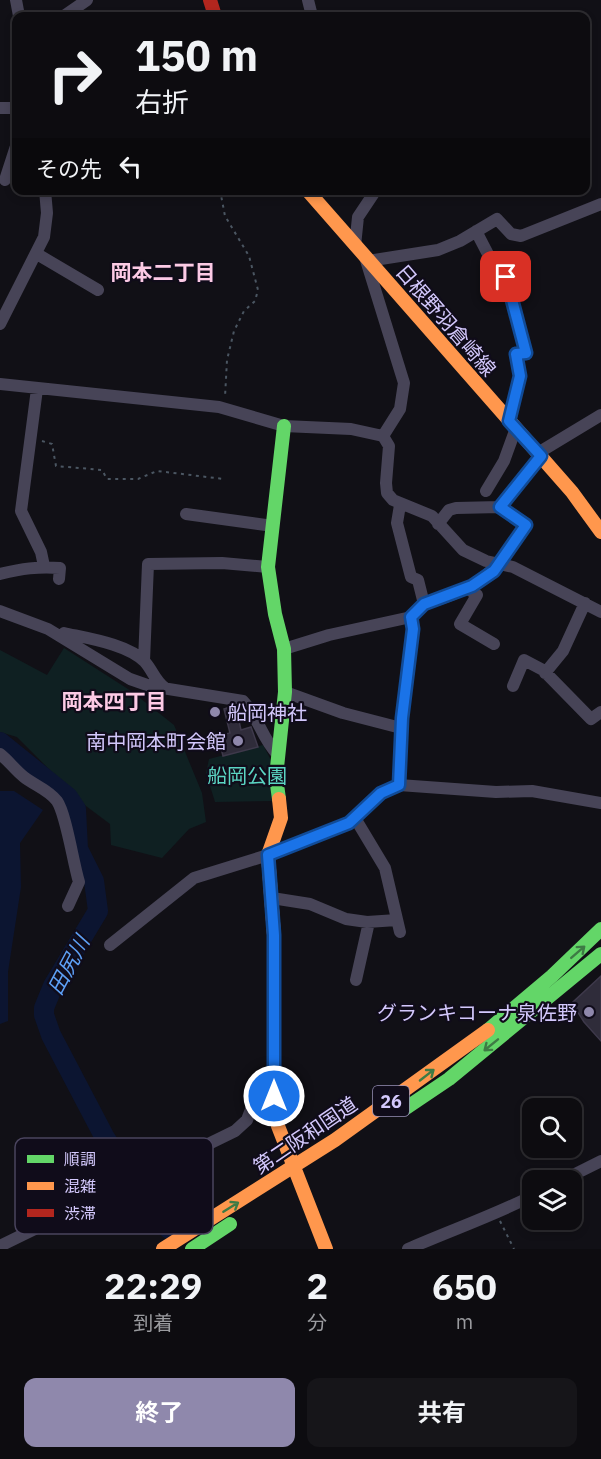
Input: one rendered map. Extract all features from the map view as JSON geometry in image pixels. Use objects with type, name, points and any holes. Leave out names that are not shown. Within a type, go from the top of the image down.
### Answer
[{"type":"main road","name":"日根野羽倉崎線","points":[[311,195],[513,424],[601,531]]},
{"type":"main road","points":[[285,426],[268,567],[275,614],[284,649],[285,693],[276,777],[281,818],[268,855],[274,935],[274,1088],[278,1126],[326,1249]]},
{"type":"main road","name":"第二阪和国道","points":[[271,1198],[297,1173],[488,1029],[601,929]]},
{"type":"main road","name":"第二阪和国道","points":[[213,1221],[384,1122],[449,1079],[601,954]]},
{"type":"main road","points":[[192,1249],[242,1216]]},
{"type":"main road","name":"第二阪和国道","points":[[163,1249],[189,1234]]},
{"type":"street","points":[[5,180],[12,158]]},
{"type":"street","points":[[0,324],[44,237],[45,195]]},
{"type":"street","points":[[373,195],[358,217],[363,254],[404,383],[400,409],[384,436]]},
{"type":"street","points":[[363,254],[438,250],[497,219],[511,234],[521,236],[601,204]]},
{"type":"street","points":[[476,231],[491,260],[506,277],[526,353],[516,354],[520,376],[513,424],[504,461],[486,490]]},
{"type":"street","points":[[37,254],[98,290]]},
{"type":"street","points":[[0,384],[150,398],[224,409],[285,426],[351,429],[384,436]]},
{"type":"street","points":[[37,389],[21,511],[41,552],[44,566]]},
{"type":"street","points":[[500,507],[539,455],[574,429],[601,415]]},
{"type":"street","points":[[384,436],[389,446],[387,493],[400,505],[432,516],[463,550],[513,567],[601,612]]},
{"type":"street","points":[[400,505],[397,523],[411,577],[418,580],[424,604]]},
{"type":"street","points":[[284,649],[329,635],[411,617],[424,604],[467,588],[494,571],[526,525],[500,507],[456,508],[449,510],[438,524]]},
{"type":"street","points":[[186,514],[273,526]]},
{"type":"street","points":[[144,661],[148,564],[222,563],[268,567]]},
{"type":"street","points":[[0,574],[33,566],[44,566],[60,568],[59,579]]},
{"type":"street","points":[[467,588],[477,595],[460,624],[494,644]]},
{"type":"street","points":[[545,673],[563,651],[585,603]]},
{"type":"street","points":[[0,611],[48,629],[104,642],[144,661],[158,684],[167,689]]},
{"type":"street","points":[[399,785],[401,728],[413,629],[411,617]]},
{"type":"street","points":[[48,629],[130,679],[167,689],[243,701],[249,707],[267,743],[278,755]]},
{"type":"street","points":[[513,686],[524,660],[545,673],[591,719],[601,712]]},
{"type":"street","points":[[285,693],[343,713],[401,728]]},
{"type":"street","points":[[0,754],[23,776],[57,801],[62,812],[71,858],[79,882],[68,906]]},
{"type":"street","points":[[110,945],[194,878],[268,855],[355,818],[381,793],[399,785],[496,792],[532,791],[601,803]]},
{"type":"street","points":[[272,898],[310,904],[346,919],[399,926],[385,868],[355,818]]},
{"type":"street","points":[[356,980],[369,922]]},
{"type":"street","points":[[213,1142],[235,1131],[247,1120],[258,1091],[274,1088]]},
{"type":"street","points":[[582,1170],[601,1161]]},
{"type":"street","points":[[408,1249],[522,1201]]},
{"type":"street","points":[[0,1246],[25,1234]]},
{"type":"path","points":[[221,195],[231,228],[246,246],[258,290],[255,301],[238,320],[228,350],[224,409]]},
{"type":"path","points":[[30,440],[48,441],[52,444],[56,466],[95,468],[102,470],[107,479],[112,481],[138,478],[157,471],[224,479]]},
{"type":"path","points":[[496,1213],[514,1249]]},
{"type":"green space","points":[[64,648],[131,691],[174,725],[202,793],[206,822],[189,829],[162,858],[111,845],[110,824],[86,806],[17,737],[0,732],[0,650],[47,675]]},
{"type":"green space","name":"船岡公園","points":[[263,745],[272,762],[275,801],[215,802],[206,773],[209,759]]},
{"type":"water","points":[[0,791],[14,791],[43,810],[20,843],[21,887],[8,972],[8,1021],[0,1024]]},
{"type":"building","name":"南中岡本町会館","points":[[236,708],[241,730],[251,727],[258,747],[223,756],[218,736],[230,733],[224,709]]},
{"type":"building","name":"グランキコーナ泉佐野","points":[[601,976],[601,1041],[584,1022],[572,1003]]},
{"type":"waterway","name":"田尻川","points":[[0,742],[68,797],[76,809],[78,849],[94,881],[98,911],[53,986],[44,1008],[44,1015],[51,1035],[105,1138]]},
{"type":"traffic: fast","points":[[279,799],[276,777],[285,692],[284,649],[275,614],[268,567],[284,426]]},
{"type":"traffic: fast","points":[[488,1030],[552,976],[601,929]]},
{"type":"traffic: fast","points":[[406,1108],[449,1079],[601,954]]},
{"type":"traffic: fast","points":[[192,1249],[230,1224]]},
{"type":"traffic: slow","points":[[311,195],[572,492],[601,532]]},
{"type":"traffic: slow","points":[[279,799],[281,818],[268,855],[274,935],[274,1096],[278,1126],[326,1249]]},
{"type":"traffic: slow","points":[[213,1217],[335,1140],[488,1030]]},
{"type":"traffic: slow","points":[[163,1249],[187,1234]]},
{"type":"traffic: jam","points":[[210,0],[214,12]]},
{"type":"place","name":"船岡神社","points":[[215,712]]},
{"type":"place","name":"南中岡本町会館","points":[[238,741]]},
{"type":"place","name":"グランキコーナ泉佐野","points":[[589,1012]]},
{"type":"district","name":"岡本二丁目","points":[[163,272]]},
{"type":"district","name":"岡本四丁目","points":[[114,701]]},
{"type":"route","points":[[274,1096],[274,935],[268,855],[349,823],[381,793],[399,785],[402,718],[413,629],[411,617],[424,604],[447,598],[472,586],[494,571],[526,525],[509,511],[500,507],[541,456],[509,421],[517,396],[520,376],[516,354],[526,353],[506,277]]}]
